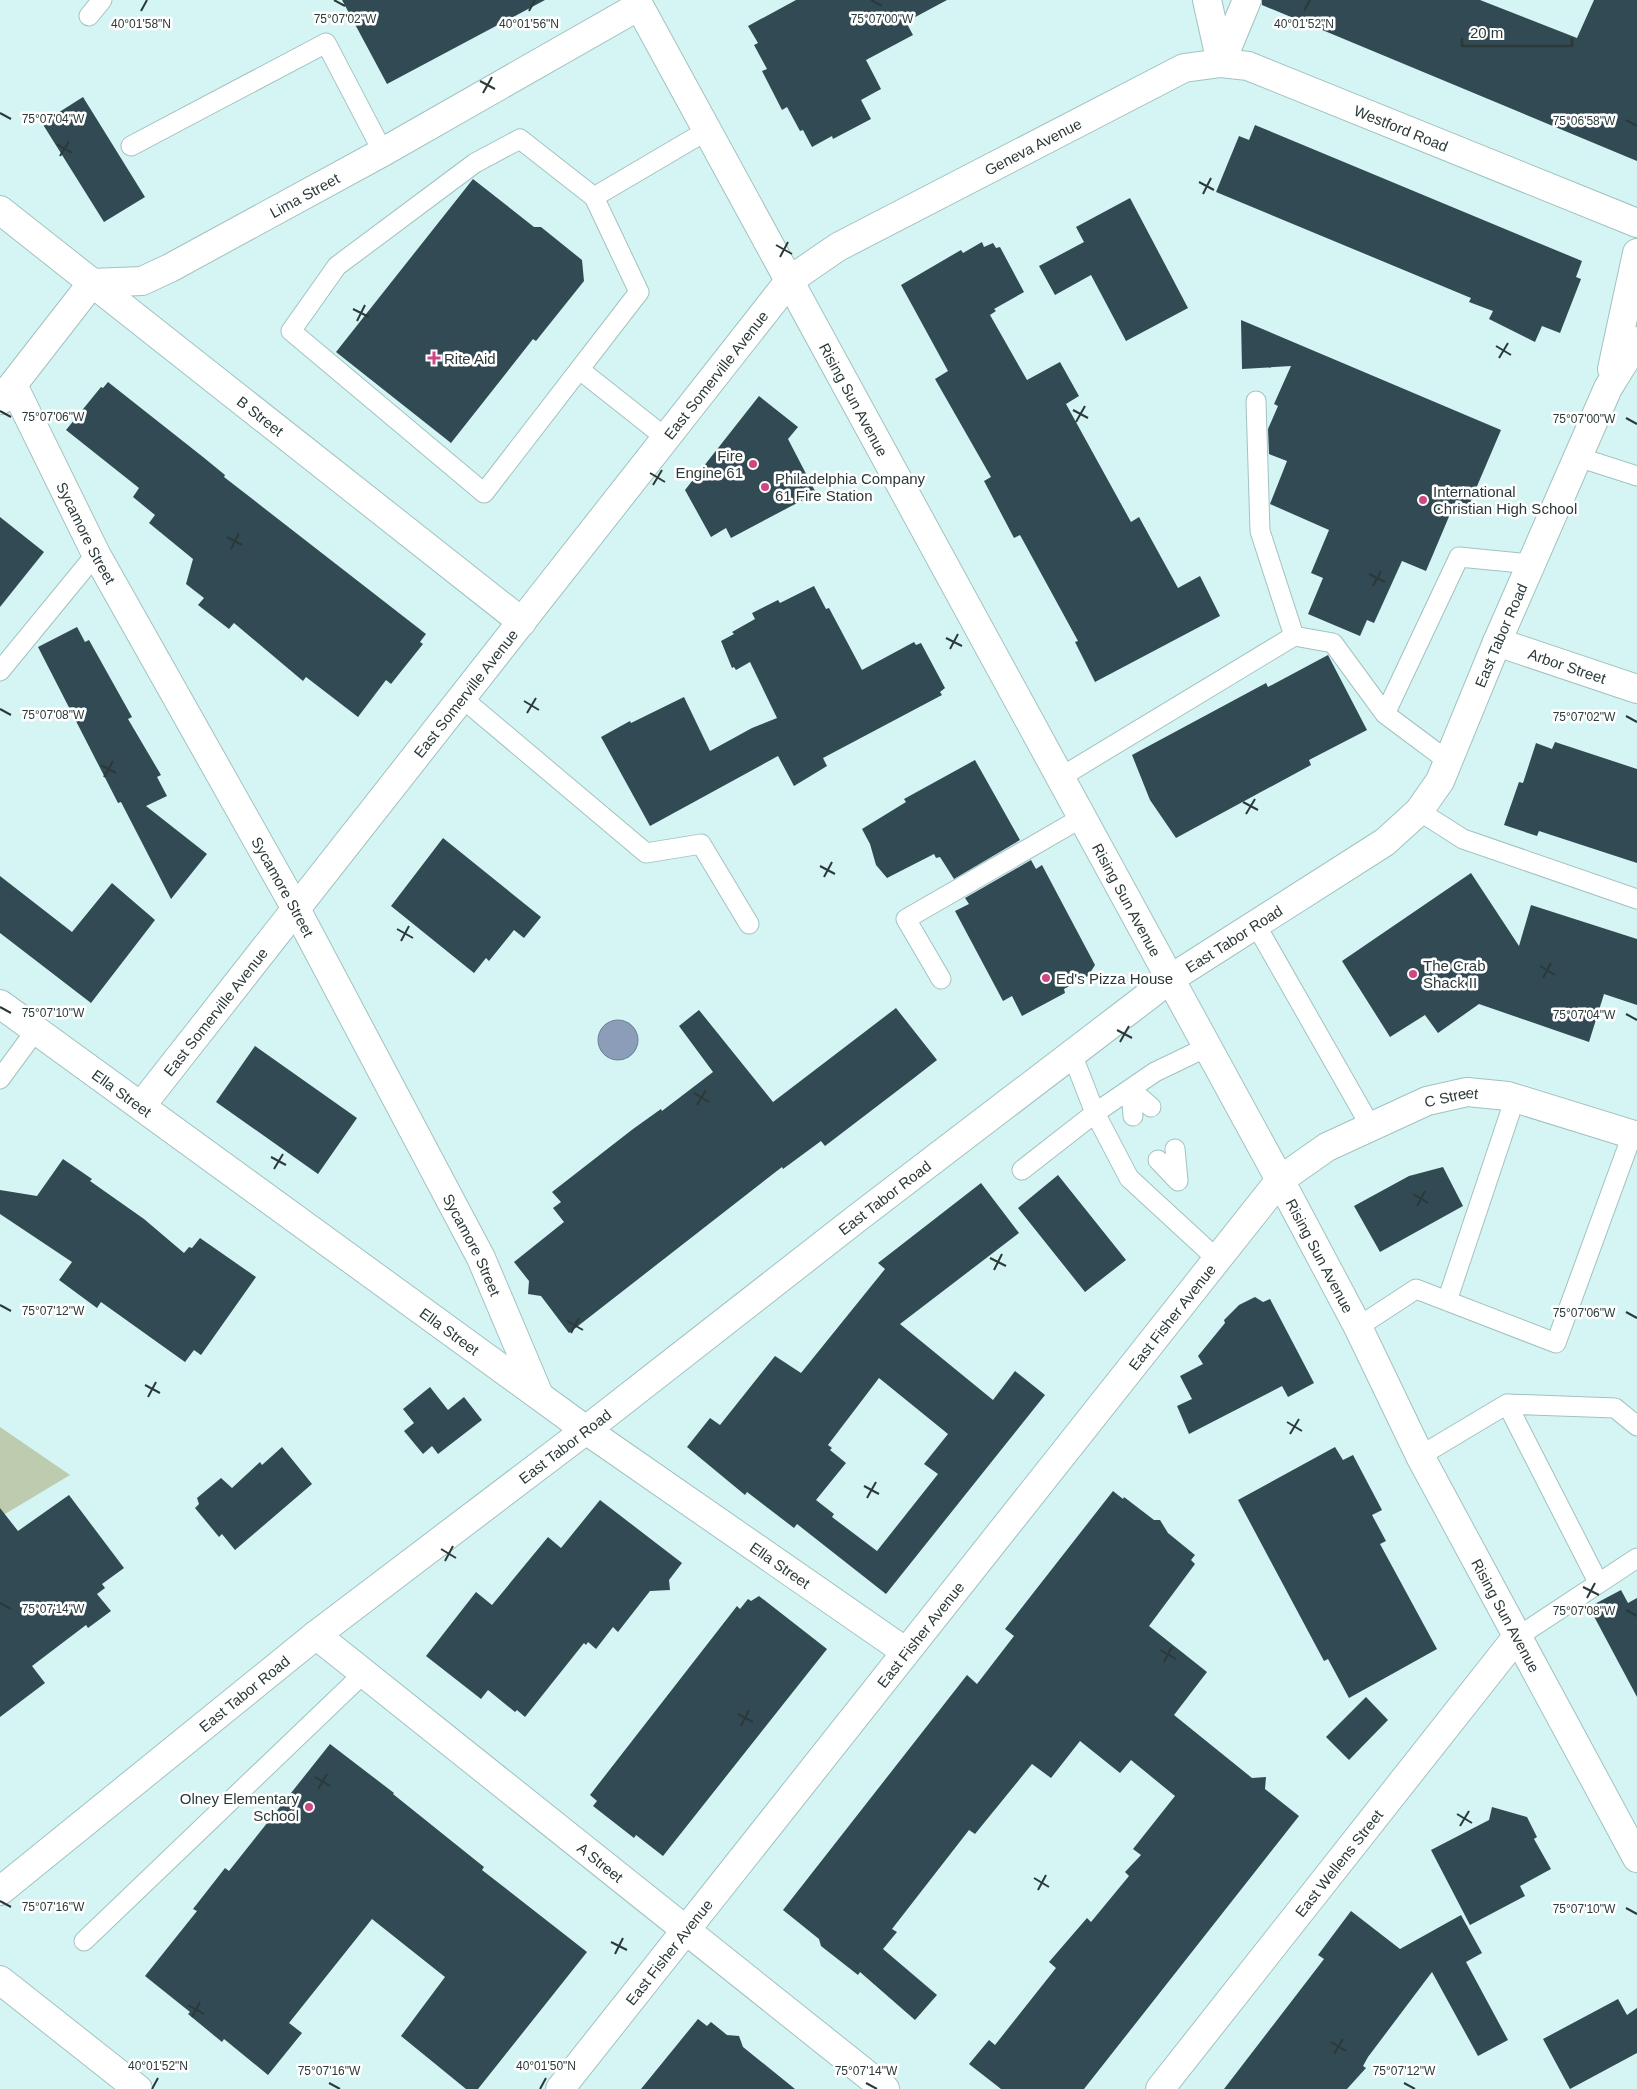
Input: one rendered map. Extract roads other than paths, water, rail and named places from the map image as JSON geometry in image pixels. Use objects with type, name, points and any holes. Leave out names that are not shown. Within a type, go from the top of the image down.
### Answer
[{"type":"street","points":[[1207,0],[1221,63]]},
{"type":"street","points":[[1221,63],[1247,0]]},
{"type":"street","name":"Rising Sun Avenue","points":[[638,3],[1280,1180],[1358,1327],[1420,1456],[1516,1638],[1637,1858]]},
{"type":"street","name":"Lima Street","points":[[92,283],[142,282],[383,152],[638,3]]},
{"type":"street","name":"Westford Road","points":[[1221,63],[1248,66],[1637,223]]},
{"type":"street","name":"Geneva Avenue","points":[[790,280],[838,247],[1184,68],[1221,63]]},
{"type":"street","name":"B Street","points":[[0,210],[522,622]]},
{"type":"street","name":"East Tabor Road","points":[[1608,388],[1636,260]]},
{"type":"street","name":"East Somerville Avenue","points":[[141,1106],[790,280]]},
{"type":"street","points":[[6,393],[92,283]]},
{"type":"street","name":"East Tabor Road","points":[[0,1891],[316,1635],[586,1430],[856,1219],[1170,979],[1385,842],[1419,811],[1440,781],[1497,642],[1608,388],[1637,341]]},
{"type":"street","name":"Sycamore Street","points":[[6,393],[296,909],[481,1258],[539,1395]]},
{"type":"street","name":"Arbor Street","points":[[1497,642],[1637,689]]},
{"type":"street","name":"Ella Street","points":[[0,1004],[586,1430],[906,1652]]},
{"type":"street","name":"C Street","points":[[1280,1180],[1327,1147],[1427,1101],[1467,1092],[1515,1098],[1634,1135]]},
{"type":"street","name":"East Fisher Avenue","points":[[560,2089],[1280,1180]]},
{"type":"street","name":"A Street","points":[[316,1635],[885,2089]]},
{"type":"street","name":"East Wellens Street","points":[[1160,2089],[1516,1638]]},
{"type":"street","points":[[0,1980],[138,2089]]},
{"type":"lane","points":[[89,16],[102,0]]},
{"type":"lane","points":[[131,146],[326,43],[383,152]]},
{"type":"lane","points":[[594,197],[708,130]]},
{"type":"lane","points":[[520,139],[594,197],[639,292],[580,370],[484,493],[291,331],[337,266],[475,163],[520,139]]},
{"type":"lane","points":[[580,370],[666,438]]},
{"type":"lane","points":[[1256,401],[1260,531],[1294,636]]},
{"type":"lane","points":[[1578,457],[1637,476]]},
{"type":"lane","points":[[0,672],[96,554]]},
{"type":"lane","points":[[1385,714],[1459,557],[1531,564]]},
{"type":"lane","points":[[1061,777],[1294,636],[1333,642],[1385,714],[1448,761]]},
{"type":"lane","points":[[462,698],[646,853],[702,844],[749,924]]},
{"type":"lane","points":[[1419,811],[1463,839],[1637,899]]},
{"type":"lane","points":[[941,979],[906,919],[1083,817]]},
{"type":"lane","points":[[1256,925],[1371,1127]]},
{"type":"lane","points":[[0,1079],[36,1030]]},
{"type":"lane","points":[[1022,1170],[1095,1113],[1155,1072],[1207,1047]]},
{"type":"lane","points":[[1072,1054],[1095,1113],[1129,1178],[1217,1259]]},
{"type":"lane","points":[[1131,1090],[1151,1107]]},
{"type":"lane","points":[[1131,1090],[1133,1116]]},
{"type":"lane","points":[[1447,1300],[1515,1098]]},
{"type":"lane","points":[[1358,1327],[1416,1288],[1556,1343],[1634,1135]]},
{"type":"lane","points":[[1163,1209],[1178,1182],[1175,1149]]},
{"type":"lane","points":[[1158,1160],[1178,1182]]},
{"type":"lane","points":[[1507,1404],[1598,1582]]},
{"type":"lane","points":[[1420,1456],[1507,1404],[1615,1408],[1637,1426]]},
{"type":"lane","points":[[1516,1638],[1637,1558]]},
{"type":"lane","points":[[84,1941],[364,1674]]},
{"type":"water","points":[[622,1020],[629,1023],[635,1029],[638,1040],[637,1048],[629,1057],[622,1060],[614,1060],[607,1057],[599,1048],[598,1036],[601,1029],[610,1021]]},
{"type":"place","name":"Rite Aid","points":[[434,358]]},
{"type":"place","name":"Fire Engine 61","points":[[753,464]]},
{"type":"place","name":"Philadelphia Company 61 Fire Station","points":[[765,487]]},
{"type":"place","name":"International Christian High School","points":[[1423,500]]},
{"type":"place","name":"The Crab Shack II","points":[[1413,974]]},
{"type":"place","name":"Ed's Pizza House","points":[[1046,978]]},
{"type":"place","name":"Olney Elementary School","points":[[309,1807]]}]
